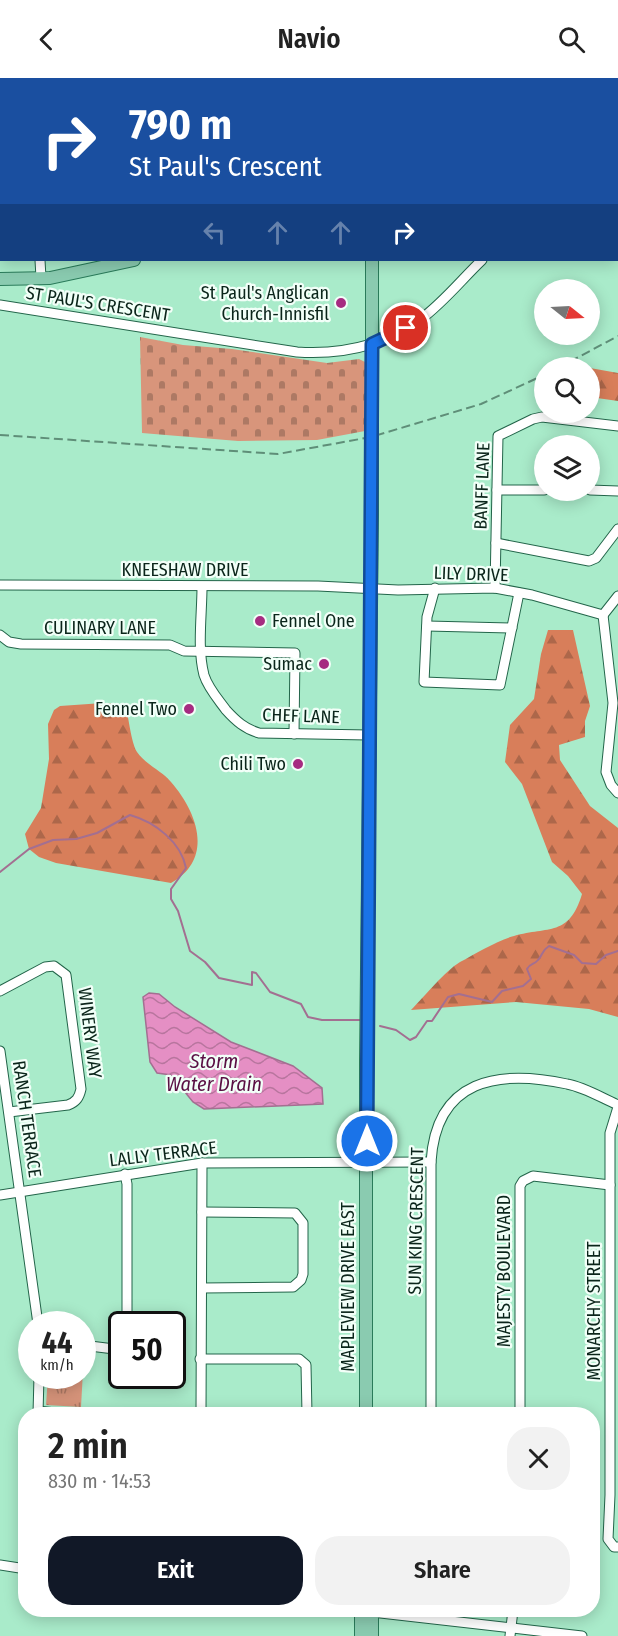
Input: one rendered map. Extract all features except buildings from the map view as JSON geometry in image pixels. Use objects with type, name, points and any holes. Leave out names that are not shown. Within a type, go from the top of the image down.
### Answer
[{"type":"main road","points":[[0,279],[50,278],[129,261]]},
{"type":"main road","name":"MAPLEVIEW DRIVE EAST","points":[[366,1407],[372,261]]},
{"type":"main road","points":[[361,1636],[365,1617]]},
{"type":"main road","points":[[368,1617],[372,1636]]},
{"type":"street","points":[[40,261],[41,278]]},
{"type":"street","name":"ST PAUL'S CRESCENT","points":[[0,306],[297,352],[340,351],[372,344],[423,318],[481,261]]},
{"type":"street","name":"BANFF LANE","points":[[495,588],[498,436],[542,417],[618,426]]},
{"type":"street","points":[[497,490],[534,490]]},
{"type":"street","points":[[600,490],[618,490]]},
{"type":"street","points":[[496,543],[589,561],[596,558],[617,532]]},
{"type":"street","name":"KNEESHAW DRIVE","points":[[0,585],[370,587]]},
{"type":"street","name":"CHEF LANE","points":[[202,587],[201,650],[204,675],[211,690],[232,717],[246,729],[260,733],[368,735]]},
{"type":"street","name":"LILY DRIVE","points":[[370,587],[398,590],[495,588],[603,615]]},
{"type":"street","points":[[435,588],[427,617],[424,682],[500,685],[519,593]]},
{"type":"street","points":[[618,596],[603,615],[613,703],[606,772],[611,785],[618,794]]},
{"type":"street","points":[[427,626],[512,628]]},
{"type":"street","name":"CULINARY LANE","points":[[0,634],[9,642],[21,644],[170,645],[184,651],[296,653],[294,734]]},
{"type":"street","name":"WINERY WAY","points":[[0,991],[45,967],[54,966],[66,975],[81,1089],[75,1102],[68,1105],[9,1112]]},
{"type":"street","name":"RANCH TERRACE","points":[[0,1051],[36,1311]]},
{"type":"street","name":"SUN KING CRESCENT","points":[[431,1407],[431,1162],[435,1135],[446,1111],[462,1094],[482,1083],[493,1079],[517,1077],[567,1084],[618,1106]]},
{"type":"street","name":"MONARCHY STREET","points":[[618,1106],[611,1127],[610,1495],[607,1529],[608,1539],[614,1547],[618,1547]]},
{"type":"street","points":[[201,1407],[202,1162]]},
{"type":"street","name":"LALLY TERRACE","points":[[0,1196],[202,1162],[431,1162]]},
{"type":"street","points":[[126,1174],[127,1311]]},
{"type":"street","name":"MAJESTY BOULEVARD","points":[[520,1407],[520,1186],[523,1181],[533,1176],[610,1185]]},
{"type":"street","points":[[202,1212],[295,1213],[303,1223],[303,1274],[301,1280],[293,1287],[202,1288]]},
{"type":"street","points":[[200,1359],[299,1359],[306,1365],[307,1407]]},
{"type":"street","points":[[38,1407],[39,1389]]},
{"type":"street","points":[[0,1565],[18,1568]]},
{"type":"street","points":[[412,1617],[510,1632],[582,1636]]},
{"type":"street","points":[[510,1632],[512,1617]]},
{"type":"green space","points":[[140,337],[183,345],[232,349],[327,363],[359,359],[365,362],[365,431],[317,440],[238,441],[142,433]]},
{"type":"green space","points":[[600,370],[618,373],[618,401],[600,398]]},
{"type":"green space","points":[[548,630],[573,630],[590,706],[585,721],[585,737],[559,745],[560,760],[590,806],[618,828],[618,1017],[589,1009],[516,1002],[411,1010],[441,978],[460,962],[508,938],[564,924],[577,908],[582,894],[568,876],[552,862],[522,784],[505,762],[510,725],[534,699],[541,654]]},
{"type":"green space","points":[[115,704],[127,712],[137,752],[163,774],[181,794],[194,821],[197,849],[193,861],[184,873],[171,883],[56,863],[39,857],[29,849],[25,834],[41,808],[49,759],[48,724],[54,710],[60,706]]},
{"type":"green space","points":[[47,1389],[82,1389],[81,1407],[46,1405]]},
{"type":"water","name":"Storm Water Drain","points":[[149,993],[159,994],[175,1007],[231,1042],[293,1066],[322,1088],[323,1104],[204,1109],[193,1102],[171,1075],[157,1073],[150,1062],[143,997]]},
{"type":"waterway","points":[[0,872],[29,849],[53,840],[76,839],[97,833],[130,815],[139,818],[166,834],[179,850],[186,868],[171,889],[171,899],[178,911],[190,951],[205,962],[219,978],[252,985],[252,972],[256,973],[270,992],[301,1004],[308,1017],[322,1020],[360,1020]]},
{"type":"waterway","points":[[380,1026],[396,1030],[410,1040],[416,1037],[427,1021],[432,1021],[448,997],[459,994],[492,1002],[502,991],[523,986],[531,979],[527,969],[537,962],[549,946],[574,955],[582,963],[596,964],[606,955],[618,951]]},
{"type":"railway","points":[[579,357],[618,336]]},
{"type":"railway","points":[[0,435],[278,454],[371,437],[481,404],[534,380]]},
{"type":"place","name":"St Paul's Anglican Church-Innisfil","points":[[341,303]]},
{"type":"place","name":"Fennel One","points":[[260,621]]},
{"type":"place","name":"Sumac","points":[[324,664]]},
{"type":"place","name":"Fennel Two","points":[[189,709]]},
{"type":"place","name":"Chili Two","points":[[298,764]]},
{"type":"route","points":[[367,1141],[372,344],[406,328]]}]
